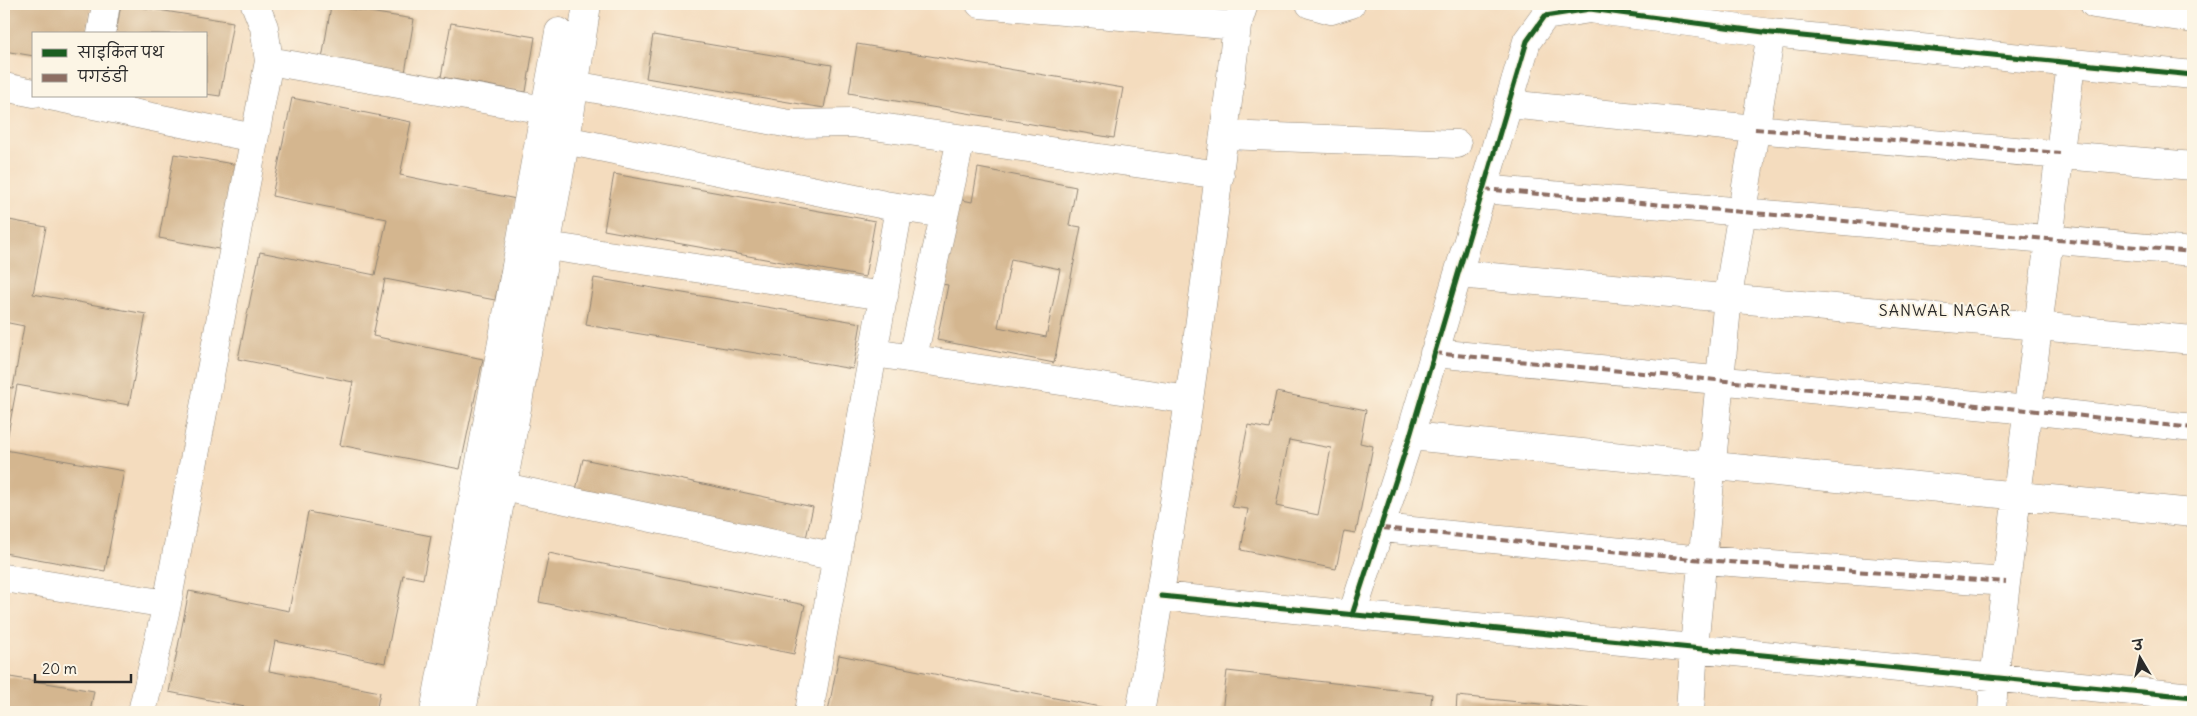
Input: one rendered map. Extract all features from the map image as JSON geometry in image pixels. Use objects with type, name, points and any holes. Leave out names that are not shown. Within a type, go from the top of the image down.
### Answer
[{"type":"street","points":[[101,32],[106,4]]},
{"type":"street","points":[[142,712],[167,604],[269,61],[264,27],[256,4]]},
{"type":"street","points":[[462,712],[565,140],[586,4]]},
{"type":"street","points":[[980,4],[1240,15],[1220,175],[1161,596],[1140,712]]},
{"type":"street","points":[[1310,4],[1331,10],[1351,4]]},
{"type":"street","points":[[2094,4],[2193,19]]},
{"type":"street","points":[[1352,615],[1382,528],[1410,436],[1527,40],[1545,16],[1590,9],[1771,33],[2193,75]]},
{"type":"street","points":[[434,712],[559,32]]},
{"type":"street","points":[[1690,712],[1694,647],[1728,297],[1771,33]]},
{"type":"street","points":[[269,61],[544,110]]},
{"type":"street","points":[[1992,712],[1994,679],[2071,64]]},
{"type":"street","points":[[574,85],[790,124],[852,123],[1220,175]]},
{"type":"street","points":[[4,87],[32,93]]},
{"type":"street","points":[[69,98],[88,100],[254,138]]},
{"type":"street","points":[[1508,104],[1755,129],[2060,153],[2193,166]]},
{"type":"street","points":[[1224,135],[1458,144]]},
{"type":"street","points":[[913,357],[961,139]]},
{"type":"street","points":[[565,140],[899,208],[944,214]]},
{"type":"street","points":[[1483,189],[2193,252]]},
{"type":"street","points":[[809,712],[899,208]]},
{"type":"street","points":[[546,246],[884,296]]},
{"type":"street","points":[[1458,274],[1728,297],[2038,328],[2193,340]]},
{"type":"street","points":[[874,353],[913,357],[1189,400]]},
{"type":"street","points":[[1434,353],[1719,382],[2028,410],[2193,428]]},
{"type":"street","points":[[1410,436],[2193,513]]},
{"type":"street","points":[[504,487],[837,557]]},
{"type":"street","points":[[1382,528],[1702,560],[2006,582]]},
{"type":"street","points":[[4,578],[167,604]]},
{"type":"street","points":[[1161,596],[1694,647],[2193,698]]},
{"type":"building","points":[[4,4],[92,4],[87,32],[32,32],[32,56],[4,51]]},
{"type":"building","points":[[121,4],[233,22],[220,96],[208,94],[208,32],[116,32]]},
{"type":"building","points":[[331,6],[414,19],[404,79],[321,65]]},
{"type":"building","points":[[451,23],[535,37],[526,92],[441,77]]},
{"type":"building","points":[[653,35],[832,65],[824,108],[646,78]]},
{"type":"building","points":[[857,44],[1123,88],[1114,138],[849,93]]},
{"type":"building","points":[[292,98],[411,122],[400,175],[516,199],[495,300],[385,279],[373,336],[483,359],[460,469],[340,445],[353,382],[238,359],[260,252],[375,275],[387,219],[272,196]]},
{"type":"building","points":[[174,154],[239,165],[224,250],[159,238]]},
{"type":"building","points":[[978,168],[1076,187],[1069,225],[1081,227],[1054,363],[937,340],[948,285],[935,283],[953,198],[972,202]],"holes":[[[1011,259],[1060,269],[1046,337],[998,327]]]},
{"type":"building","points":[[614,174],[875,221],[865,277],[604,230]]},
{"type":"building","points":[[4,219],[46,227],[33,294],[146,314],[129,405],[17,385],[5,450],[124,471],[105,571],[4,553],[4,387],[13,388],[24,326],[4,322]]},
{"type":"building","points":[[594,278],[861,323],[853,369],[586,325]]},
{"type":"building","points":[[1276,392],[1366,410],[1360,443],[1373,446],[1356,533],[1344,531],[1336,569],[1241,550],[1248,509],[1232,507],[1248,425],[1269,429]],"holes":[[[1289,440],[1331,448],[1318,515],[1276,506]]]},
{"type":"building","points":[[583,459],[813,507],[804,547],[574,499]]},
{"type":"building","points":[[308,512],[431,536],[423,579],[403,575],[385,663],[275,641],[269,671],[380,692],[376,712],[270,712],[169,692],[189,591],[289,611]]},
{"type":"building","points":[[549,553],[805,605],[794,654],[539,602]]},
{"type":"building","points":[[839,655],[1110,709],[1109,712],[828,712]]},
{"type":"building","points":[[1227,671],[1432,694],[1430,712],[1222,712]]},
{"type":"building","points":[[4,676],[94,691],[90,712],[4,712]]},
{"type":"building","points":[[1457,696],[1613,711],[1613,712],[1456,712]]},
{"type":"building","points":[[526,707],[547,711],[547,712],[525,712]]},
{"type":"marked path","points":[[1755,129],[2060,153]]},
{"type":"marked path","points":[[1483,189],[2193,252]]},
{"type":"marked path","points":[[1434,353],[2028,410],[2193,428]]},
{"type":"marked path","points":[[1382,528],[1702,560],[2006,582]]},
{"type":"cycle path","points":[[1352,615],[1410,436],[1527,41],[1545,16],[1590,9],[1771,33],[2193,75]]},
{"type":"cycle path","points":[[1161,596],[2193,697]]},
{"type":"district","name":"SANWAL NAGAR","points":[[1945,310]]}]
